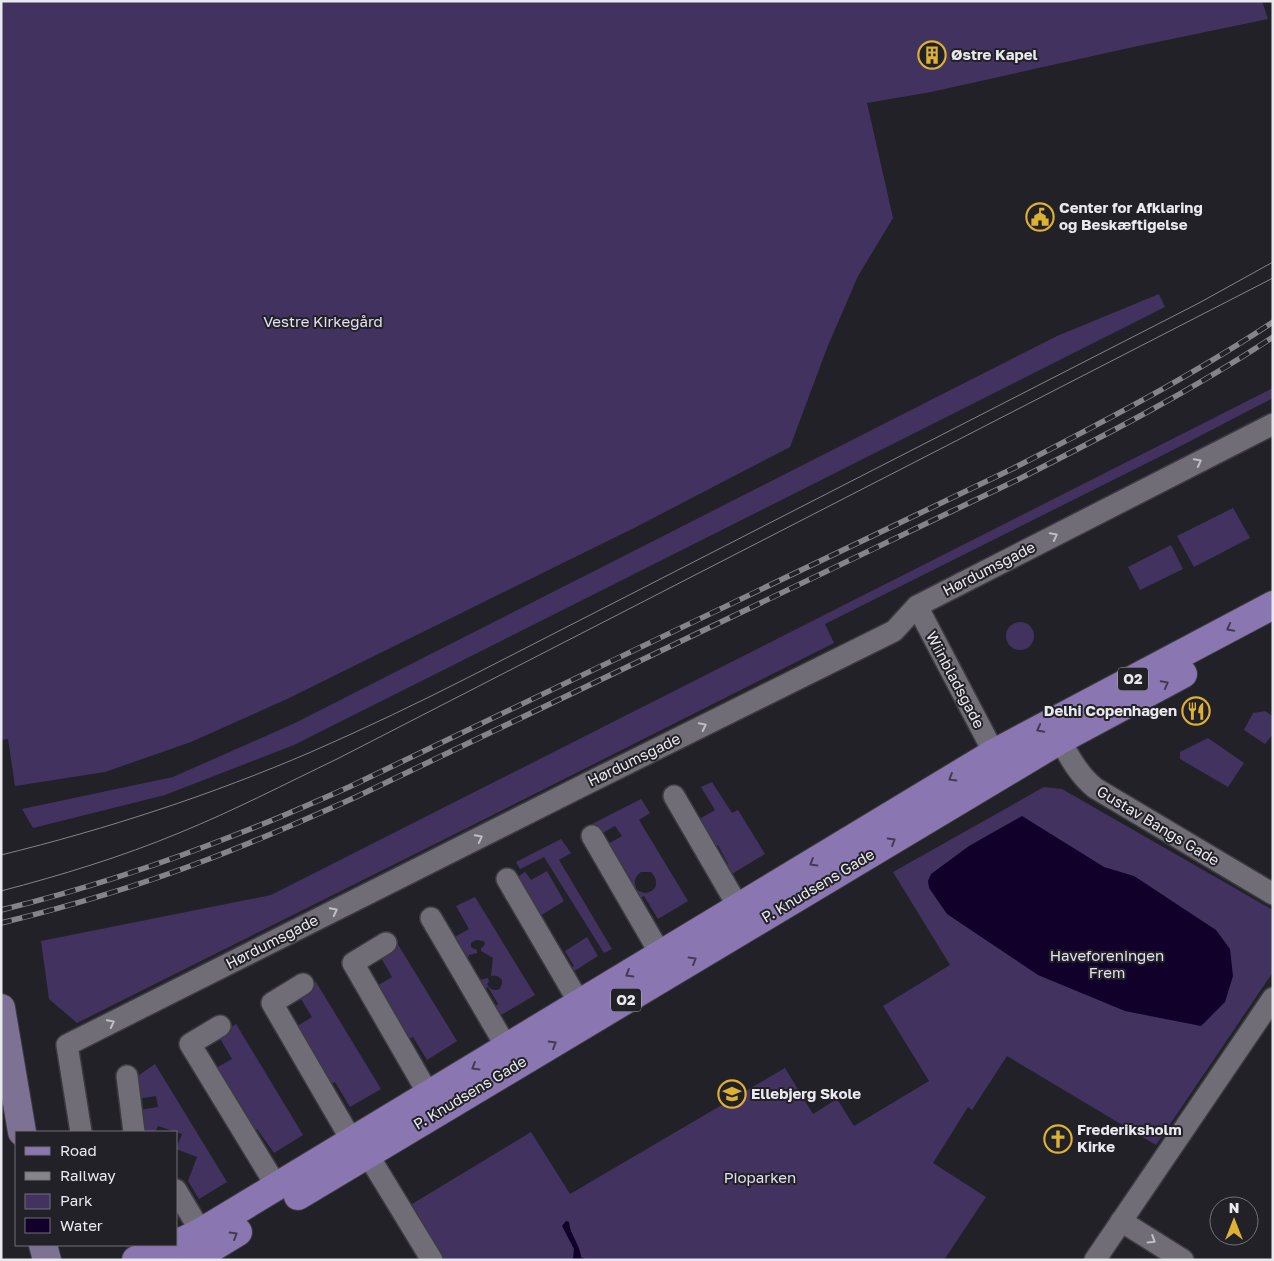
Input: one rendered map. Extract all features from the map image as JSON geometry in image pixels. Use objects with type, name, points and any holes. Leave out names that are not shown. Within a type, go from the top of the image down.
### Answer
[{"type":"main road","name":"P. Knudsens Gade","points":[[178,1243],[201,1232],[277,1187],[360,1148],[429,1095],[994,753],[1273,605]]},
{"type":"main road","name":"P. Knudsens Gade","points":[[192,1260],[360,1148],[1060,740],[1273,626]]},
{"type":"main road","name":"P. Knudsens Gade","points":[[136,1260],[170,1246]]},
{"type":"street","name":"Hørdumsgade","points":[[81,1131],[67,1044],[894,631],[917,606],[1273,424]]},
{"type":"street","name":"Wiinbladsgade","points":[[917,606],[994,753]]},
{"type":"street","name":"Gustav Bangs Gade","points":[[1060,740],[1075,767],[1086,781],[1095,788],[1273,894]]},
{"type":"street","name":"P. Knudsens Gade","points":[[674,796],[739,908]]},
{"type":"street","points":[[592,836],[661,955]]},
{"type":"street","points":[[507,879],[580,1004]]},
{"type":"street","name":"P. Knudsens Gade","points":[[431,918],[507,1048]]},
{"type":"street","name":"P. Knudsens Gade","points":[[386,943],[353,963],[429,1095]]},
{"type":"street","points":[[304,984],[272,1003],[360,1148],[432,1260]]},
{"type":"street","points":[[1095,1260],[1273,998]]},
{"type":"street","points":[[1,1008],[22,1131]]},
{"type":"street","points":[[220,1026],[190,1044],[277,1187]]},
{"type":"street","points":[[126,1076],[134,1131]]},
{"type":"street","points":[[178,1193],[201,1232]]},
{"type":"street","points":[[1121,1221],[1183,1260]]},
{"type":"street","points":[[42,1246],[47,1260]]},
{"type":"green space","name":"Vestre Kirkegård","points":[[1,1],[1262,1],[1268,19],[931,92],[867,103],[893,218],[858,276],[827,348],[790,447],[636,527],[287,699],[191,742],[105,772],[15,786],[8,739],[1,740]]},
{"type":"green space","points":[[1159,294],[1165,307],[294,745],[165,795],[33,828],[22,809],[173,777],[295,723],[1057,336]]},
{"type":"green space","points":[[1273,388],[1273,398],[825,624],[834,643],[77,1023],[49,999],[41,941],[271,895]]},
{"type":"green space","points":[[1233,508],[1250,538],[1194,567],[1177,536]]},
{"type":"green space","points":[[1171,545],[1183,569],[1140,590],[1128,567]]},
{"type":"green space","points":[[1020,622],[1030,626],[1034,636],[1030,646],[1020,650],[1010,646],[1006,636],[1010,626]]},
{"type":"green space","points":[[1265,711],[1273,716],[1273,734],[1265,744],[1244,730],[1253,713]]},
{"type":"green space","points":[[1208,738],[1244,763],[1228,787],[1180,759],[1180,752]]},
{"type":"green space","points":[[712,782],[732,813],[738,810],[765,854],[732,874],[729,869],[725,870],[723,867],[728,864],[718,845],[713,848],[696,821],[715,810],[701,787]]},
{"type":"green space","points":[[1044,787],[1062,789],[1273,910],[1273,972],[1156,1145],[1007,1056],[972,1110],[968,1107],[933,1163],[986,1197],[944,1260],[444,1260],[412,1204],[531,1132],[570,1194],[785,1068],[813,1114],[837,1099],[854,1126],[929,1081],[883,1006],[950,965],[893,872]]},
{"type":"green space","points":[[641,799],[650,813],[639,820],[688,901],[658,919],[644,896],[638,899],[633,892],[637,890],[644,893],[652,891],[656,886],[654,876],[651,872],[641,872],[636,878],[636,887],[631,889],[606,845],[622,836],[615,826],[599,835],[592,824]]},
{"type":"green space","points":[[561,839],[571,853],[559,860],[612,949],[604,953],[544,857],[520,869],[516,862]]},
{"type":"green space","points":[[547,871],[564,901],[540,916],[518,878],[525,872],[531,880]]},
{"type":"green space","points":[[475,897],[535,995],[498,1017],[493,1008],[498,1004],[488,987],[482,990],[480,980],[488,978],[487,984],[494,990],[499,989],[502,984],[500,978],[491,976],[493,958],[481,951],[485,943],[476,940],[471,943],[471,947],[477,950],[477,953],[469,955],[466,963],[451,939],[469,929],[456,906]]},
{"type":"green space","points":[[587,937],[598,956],[571,973],[569,969],[574,966],[565,951]]},
{"type":"green space","points":[[397,943],[457,1041],[427,1060],[413,1037],[407,1040],[375,987],[392,977],[379,954]]},
{"type":"green space","points":[[316,982],[381,1089],[350,1107],[335,1082],[329,1085],[294,1028],[312,1017],[298,994]]},
{"type":"green space","points":[[236,1024],[303,1135],[274,1153],[257,1129],[252,1132],[214,1069],[232,1059],[218,1035]]},
{"type":"green space","points":[[155,1064],[227,1182],[199,1199],[188,1181],[197,1157],[178,1150],[182,1134],[178,1131],[158,1126],[156,1131],[143,1131],[139,1110],[158,1107],[156,1096],[137,1099],[135,1078]]},
{"type":"water","points":[[1022,816],[1104,867],[1134,876],[1216,930],[1230,949],[1233,976],[1225,1002],[1201,1026],[1125,1011],[1038,975],[947,914],[929,888],[928,881],[931,874],[969,846]]},
{"type":"water","points":[[566,1221],[569,1222],[581,1257],[587,1260],[572,1260],[574,1249],[562,1226]]},
{"type":"tram line","points":[[1,855],[80,834],[197,797],[311,752],[413,705],[1199,303],[1273,262]]},
{"type":"tram line","points":[[1,891],[69,872],[157,842],[259,797],[337,759],[1273,278]]},
{"type":"railway","points":[[1,910],[122,876],[268,822],[349,787],[1012,469],[1177,381],[1273,322]]},
{"type":"railway","points":[[1,923],[158,878],[265,837],[356,797],[1017,480],[1115,430],[1242,357],[1273,337]]},
{"type":"place","name":"Østre Kapel","points":[[932,55]]},
{"type":"place","name":"Center for Afklaring og Beskæftigelse","points":[[1040,217]]},
{"type":"place","name":"Delhi Copenhagen","points":[[1196,711]]},
{"type":"place","name":"Ellebjerg Skole","points":[[732,1094]]},
{"type":"place","name":"Frederiksholm Kirke","points":[[1058,1139]]},
{"type":"park label","name":"Haveforeningen Frem","points":[[1107,964]]},
{"type":"park label","name":"Pioparken","points":[[760,1178]]}]
